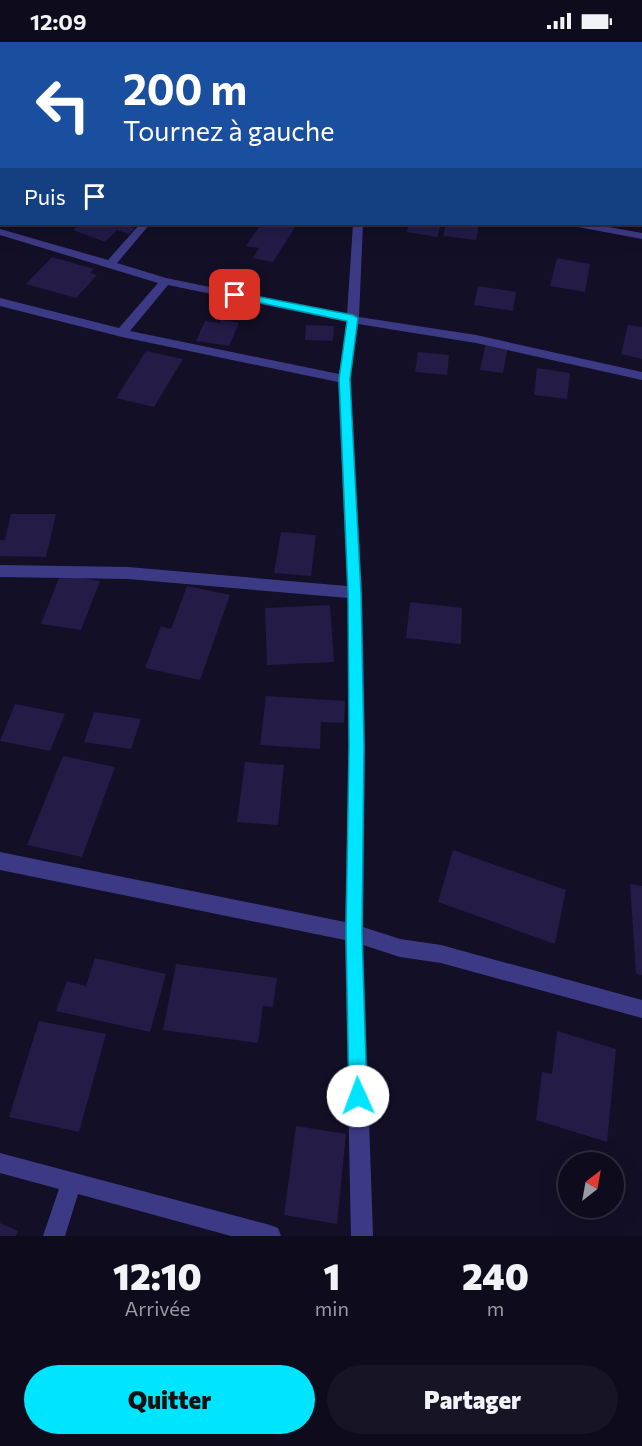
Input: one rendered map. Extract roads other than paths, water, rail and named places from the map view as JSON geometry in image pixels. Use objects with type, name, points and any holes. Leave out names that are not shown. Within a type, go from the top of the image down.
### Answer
[{"type":"street","points":[[110,265],[144,225]]},
{"type":"street","points":[[358,225],[353,318],[344,379],[355,593],[357,747],[354,933],[362,1236]]},
{"type":"street","points":[[583,225],[642,236]]},
{"type":"street","points":[[0,232],[165,281],[418,331],[476,339],[642,376]]},
{"type":"street","points":[[122,333],[165,281]]},
{"type":"street","points":[[2,304],[122,333],[344,379]]},
{"type":"street","points":[[0,571],[128,573],[355,593]]},
{"type":"street","points":[[0,861],[354,933],[400,948],[441,954],[642,1009]]},
{"type":"street","points":[[0,1163],[270,1236]]},
{"type":"street","points":[[54,1236],[71,1183]]}]
